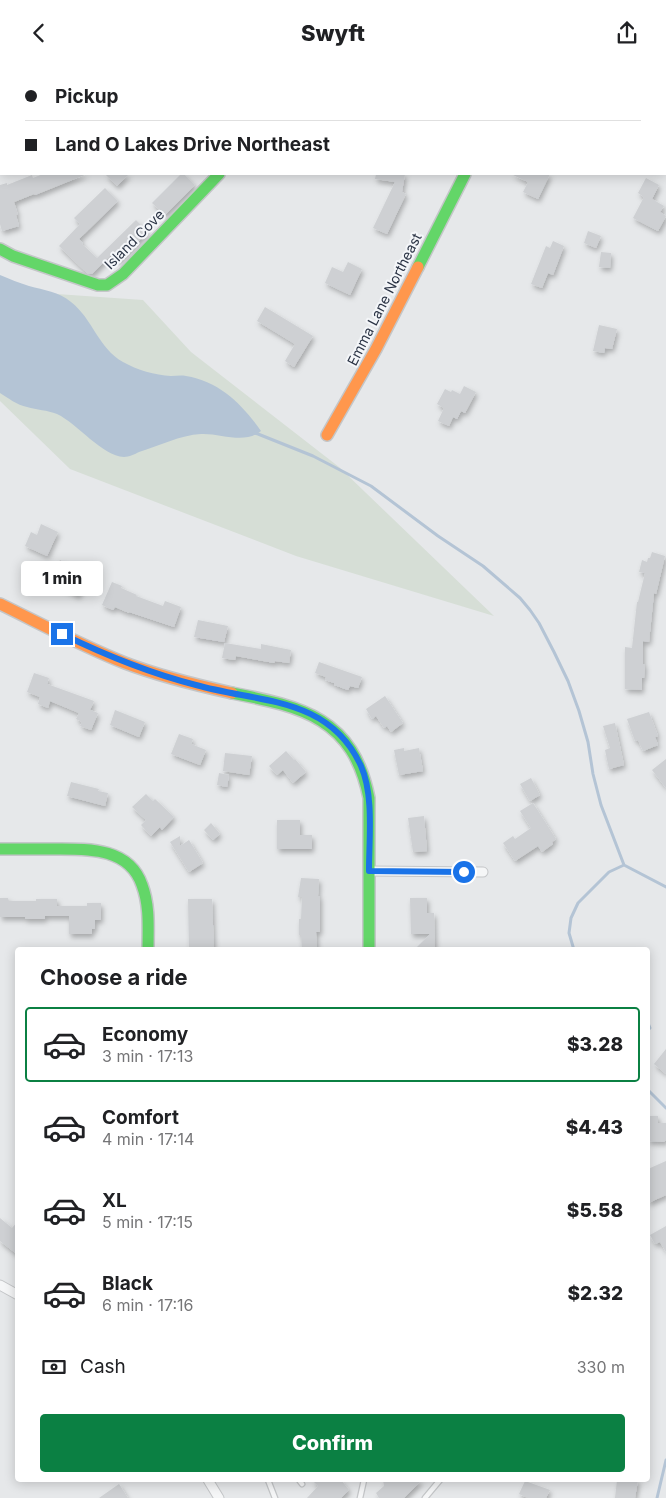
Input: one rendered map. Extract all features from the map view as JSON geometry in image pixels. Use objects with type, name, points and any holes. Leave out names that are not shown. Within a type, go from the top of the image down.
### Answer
[{"type":"street","name":"Island Cove","points":[[0,249],[13,256],[98,285],[107,285],[123,274],[218,175]]},
{"type":"street","name":"Emma Lane Northeast","points":[[327,435],[376,349],[464,175]]},
{"type":"street","points":[[0,604],[93,649],[143,670],[198,686],[271,700],[304,710],[323,720],[339,733],[353,750],[362,767],[369,798],[369,947]]},
{"type":"street","points":[[0,849],[90,849],[104,851],[123,860],[136,873],[143,885],[146,896],[148,947]]},
{"type":"street","points":[[369,871],[483,872]]},
{"type":"street","points":[[0,1285],[15,1293]]},
{"type":"street","points":[[209,1482],[219,1498]]},
{"type":"lane","points":[[269,1482],[274,1498]]},
{"type":"lane","points":[[360,1498],[364,1482]]},
{"type":"lane","points":[[425,1498],[438,1482]]},
{"type":"shaded area","points":[[0,288],[28,292],[143,300],[191,352],[339,467],[494,616],[296,556],[70,469],[0,401]]},
{"type":"water","points":[[0,275],[25,285],[46,290],[71,302],[79,309],[107,349],[128,365],[159,375],[184,376],[209,383],[238,403],[261,431],[254,435],[240,438],[209,434],[193,435],[124,457],[99,446],[57,414],[23,406],[13,401],[0,393]]},
{"type":"building","points":[[32,175],[33,178],[40,175],[85,175],[14,202],[19,226],[2,231],[0,224],[0,185],[7,183],[7,185]]},
{"type":"building","points":[[106,175],[128,175],[117,186]]},
{"type":"building","points":[[180,175],[185,175],[195,185],[165,215],[152,203]]},
{"type":"building","points":[[376,175],[405,175],[402,192],[406,194],[387,234],[373,228],[395,182],[375,179]]},
{"type":"building","points":[[513,175],[550,175],[538,199],[523,192],[528,182]]},
{"type":"building","points":[[646,178],[659,185],[652,199],[664,206],[660,212],[666,216],[658,231],[633,218],[644,197],[638,193]]},
{"type":"building","points":[[105,188],[118,201],[79,239],[82,244],[97,258],[136,220],[148,232],[118,262],[111,255],[92,274],[87,273],[59,246],[80,224],[74,218]]},
{"type":"building","points":[[588,231],[601,236],[596,248],[584,243]]},
{"type":"building","points":[[553,241],[564,246],[553,275],[548,273],[542,288],[531,284],[546,246],[550,248]]},
{"type":"building","points":[[601,252],[611,253],[610,268],[599,267]]},
{"type":"building","points":[[348,262],[362,269],[350,295],[325,283],[332,267],[343,272]]},
{"type":"building","points":[[265,307],[313,336],[294,367],[285,361],[295,344],[257,321]]},
{"type":"building","points":[[599,325],[617,329],[612,349],[605,348],[604,353],[593,351]]},
{"type":"building","points":[[464,386],[476,392],[465,413],[461,411],[457,419],[453,417],[449,426],[438,421],[444,408],[437,404],[445,389],[460,394]]},
{"type":"building","points":[[41,524],[58,532],[47,556],[25,546],[31,532],[37,535]]},
{"type":"building","points":[[652,552],[665,556],[656,594],[654,593],[649,642],[643,641],[643,664],[645,664],[642,690],[625,689],[625,647],[632,648],[637,602],[645,573],[639,572],[642,560],[647,562]]},
{"type":"building","points":[[60,560],[89,576],[78,596],[58,585],[57,587],[48,582]]},
{"type":"building","points":[[112,582],[122,586],[121,588],[136,596],[163,606],[165,601],[181,607],[174,627],[115,607],[113,610],[102,605]]},
{"type":"building","points":[[198,620],[228,626],[224,642],[194,637]]},
{"type":"building","points":[[225,643],[261,649],[261,644],[291,650],[289,663],[275,661],[274,663],[236,656],[235,660],[222,658]]},
{"type":"building","points":[[319,662],[362,677],[358,688],[350,686],[348,690],[325,680],[326,677],[315,673]]},
{"type":"building","points":[[34,673],[49,678],[47,684],[94,701],[90,710],[98,713],[91,730],[80,726],[82,722],[76,719],[79,713],[50,701],[48,708],[38,704],[40,697],[27,692]]},
{"type":"building","points":[[385,696],[403,723],[391,732],[387,726],[384,728],[376,716],[372,719],[366,709]]},
{"type":"building","points":[[115,710],[145,722],[139,737],[110,725]]},
{"type":"building","points":[[649,712],[658,736],[655,737],[658,745],[643,751],[638,740],[635,741],[627,719]]},
{"type":"building","points":[[615,723],[624,765],[609,769],[605,750],[610,748],[603,726]]},
{"type":"building","points":[[179,734],[193,739],[191,744],[206,750],[200,765],[171,754]]},
{"type":"building","points":[[404,748],[404,751],[419,748],[423,771],[399,775],[394,750]]},
{"type":"building","points":[[286,751],[306,772],[293,783],[283,770],[277,775],[269,766]]},
{"type":"building","points":[[225,753],[252,756],[249,775],[223,771]]},
{"type":"building","points":[[666,759],[666,788],[652,770]]},
{"type":"building","points":[[219,773],[229,775],[227,787],[217,785]]},
{"type":"building","points":[[531,778],[540,795],[530,801],[520,784]]},
{"type":"building","points":[[71,782],[108,793],[105,806],[67,796]]},
{"type":"building","points":[[146,794],[153,801],[155,799],[174,817],[162,830],[160,827],[151,836],[141,825],[146,820],[132,807]]},
{"type":"building","points":[[533,803],[556,839],[552,842],[553,844],[542,852],[538,846],[515,861],[503,843],[513,836],[515,839],[531,828],[520,811]]},
{"type":"building","points":[[424,816],[427,851],[413,852],[408,818]]},
{"type":"building","points":[[277,820],[300,820],[300,835],[312,835],[312,849],[277,849]]},
{"type":"building","points":[[211,823],[220,834],[213,840],[204,830]]},
{"type":"building","points":[[180,836],[180,846],[189,840],[203,863],[189,872],[170,842]]},
{"type":"building","points":[[301,878],[319,879],[320,932],[316,932],[317,947],[302,947],[301,935],[299,935],[299,919],[301,919],[302,897],[298,897]]},
{"type":"building","points":[[0,898],[8,898],[9,901],[57,899],[57,906],[87,906],[87,903],[101,903],[101,920],[95,920],[95,929],[92,929],[92,934],[69,934],[69,916],[45,916],[45,919],[0,917]]},
{"type":"building","points":[[410,898],[427,898],[427,913],[434,913],[435,947],[417,947],[430,934],[411,934]]},
{"type":"building","points":[[188,899],[212,899],[214,947],[189,947]]},
{"type":"building","points":[[666,1049],[666,1074],[654,1064]]},
{"type":"building","points":[[650,1116],[658,1116],[658,1123],[666,1123],[666,1140],[664,1142],[650,1141]]},
{"type":"building","points":[[666,1161],[666,1195],[650,1202],[650,1168]]},
{"type":"building","points":[[0,1218],[12,1228],[15,1224],[15,1253],[0,1241]]},
{"type":"building","points":[[666,1226],[666,1252],[660,1242],[655,1244],[650,1235]]},
{"type":"building","points":[[314,1482],[343,1482],[349,1490],[341,1498],[307,1498],[318,1486]]},
{"type":"building","points":[[383,1482],[420,1482],[404,1498],[379,1498],[376,1493],[384,1486]]},
{"type":"building","points":[[525,1482],[550,1490],[546,1498],[528,1498],[519,1494]]},
{"type":"building","points":[[617,1482],[638,1482],[635,1498],[615,1498]]},
{"type":"building","points":[[119,1484],[128,1498],[99,1498]]},
{"type":"waterway","points":[[254,433],[313,456],[371,486],[438,536],[483,566],[520,598],[539,623],[568,681],[588,742],[593,774],[601,805],[624,865],[666,887]]},
{"type":"waterway","points":[[573,947],[569,933],[571,918],[578,903],[609,872],[624,865]]},
{"type":"waterway","points":[[650,1092],[666,1108]]},
{"type":"waterway","points":[[657,1498],[666,1460]]},
{"type":"traffic: fast","points":[[0,249],[13,256],[98,285],[107,285],[123,274],[218,175]]},
{"type":"traffic: fast","points":[[418,267],[464,175]]},
{"type":"traffic: fast","points":[[232,693],[258,698],[302,711],[321,721],[337,733],[351,750],[361,771],[369,798],[369,947]]},
{"type":"traffic: fast","points":[[0,849],[93,850],[117,857],[127,863],[136,873],[145,893],[148,917],[148,947]]},
{"type":"traffic: slow","points":[[327,435],[376,349],[418,267]]},
{"type":"traffic: slow","points":[[0,604],[125,663],[178,680],[232,693]]},
{"type":"route","points":[[62,634],[143,670],[198,686],[271,700],[304,710],[323,720],[339,733],[353,750],[362,767],[369,798],[369,871],[464,872]]}]
